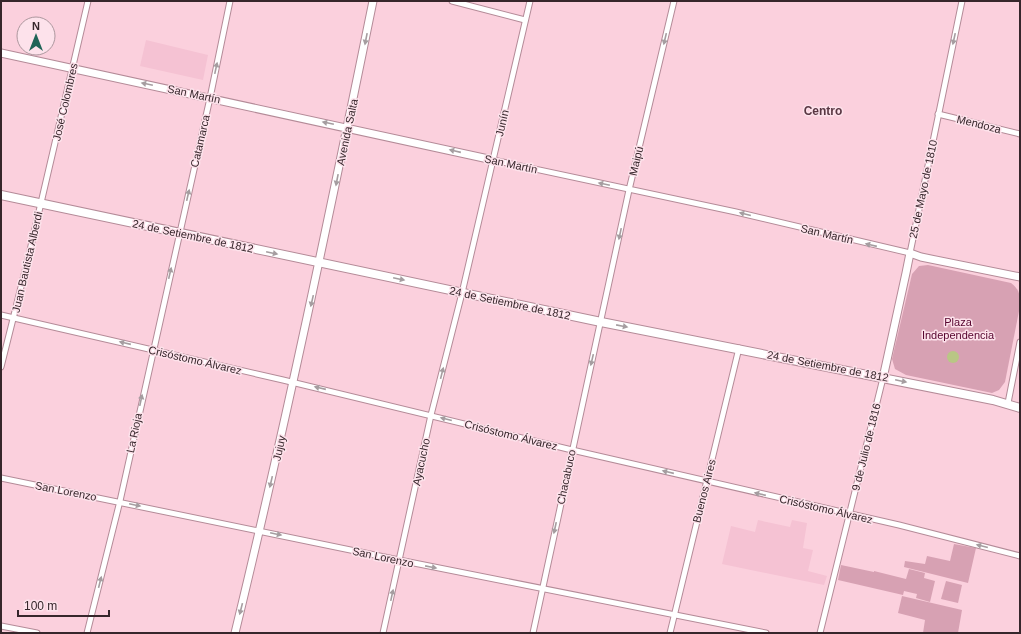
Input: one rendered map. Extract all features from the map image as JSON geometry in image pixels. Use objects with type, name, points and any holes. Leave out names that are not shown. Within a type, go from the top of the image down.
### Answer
[{"type":"main road","name":"24 de Setiembre de 1812","points":[[1,195],[600,322],[738,348],[1008,403],[1020,408]]},
{"type":"street","name":"José Colombres","points":[[40,204],[88,1]]},
{"type":"street","name":"Catamarca","points":[[179,233],[210,98],[230,1]]},
{"type":"street","name":"Avenida Salta","points":[[320,263],[373,1]]},
{"type":"street","points":[[452,1],[525,20]]},
{"type":"street","name":"Junín","points":[[462,292],[530,1]]},
{"type":"street","name":"Maipú","points":[[600,322],[629,190],[674,1]]},
{"type":"street","name":"25 de Mayo de 1810","points":[[883,378],[962,1]]},
{"type":"street","name":"San Martín","points":[[1,53],[736,212],[910,253],[921,257],[1020,277]]},
{"type":"street","name":"Mendoza","points":[[938,114],[1020,134]]},
{"type":"street","name":"Juan Bautista Alberdi","points":[[1,367],[28,263],[40,204]]},
{"type":"street","name":"La Rioja","points":[[87,633],[120,502],[152,350],[179,233]]},
{"type":"street","name":"Jujuy","points":[[235,633],[260,531],[320,263]]},
{"type":"street","name":"Ayacucho","points":[[383,633],[431,415],[462,292]]},
{"type":"street","name":"Crisóstomo Álvarez","points":[[1,315],[293,382],[1020,556]]},
{"type":"street","name":"Chacabuco","points":[[533,633],[600,322]]},
{"type":"street","points":[[1008,403],[1020,342]]},
{"type":"street","name":"Buenos Aires","points":[[670,633],[738,348]]},
{"type":"street","name":"9 de Julio de 1816","points":[[820,633],[883,378]]},
{"type":"street","name":"San Lorenzo","points":[[1,478],[399,560],[766,633]]},
{"type":"street","points":[[1,626],[37,633]]},
{"type":"shaded area","points":[[146,40],[208,55],[203,80],[140,66]]},
{"type":"shaded area","points":[[951,351],[955,351],[959,357],[955,363],[951,363],[947,359],[947,355]]},
{"type":"shaded area","points":[[758,520],[790,527],[792,520],[807,523],[803,548],[813,550],[808,571],[827,576],[824,585],[722,564],[731,526],[755,532]]},
{"type":"green space","name":"Plaza Independencia","points":[[928,265],[1011,283],[1018,290],[1020,296],[1020,306],[1005,382],[999,390],[992,393],[906,375],[895,369],[892,359],[912,274],[919,266]]},
{"type":"green space","points":[[954,544],[976,548],[968,583],[904,567],[905,561],[925,564],[927,556],[950,561]]},
{"type":"green space","points":[[841,565],[906,579],[909,569],[925,573],[924,578],[935,581],[930,602],[916,598],[917,594],[904,591],[903,595],[838,580]]},
{"type":"green space","points":[[946,581],[962,585],[958,603],[941,599]]},
{"type":"green space","points":[[902,596],[962,610],[958,633],[923,633],[925,620],[898,613]]},
{"type":"district","name":"Centro","points":[[823,111]]}]
